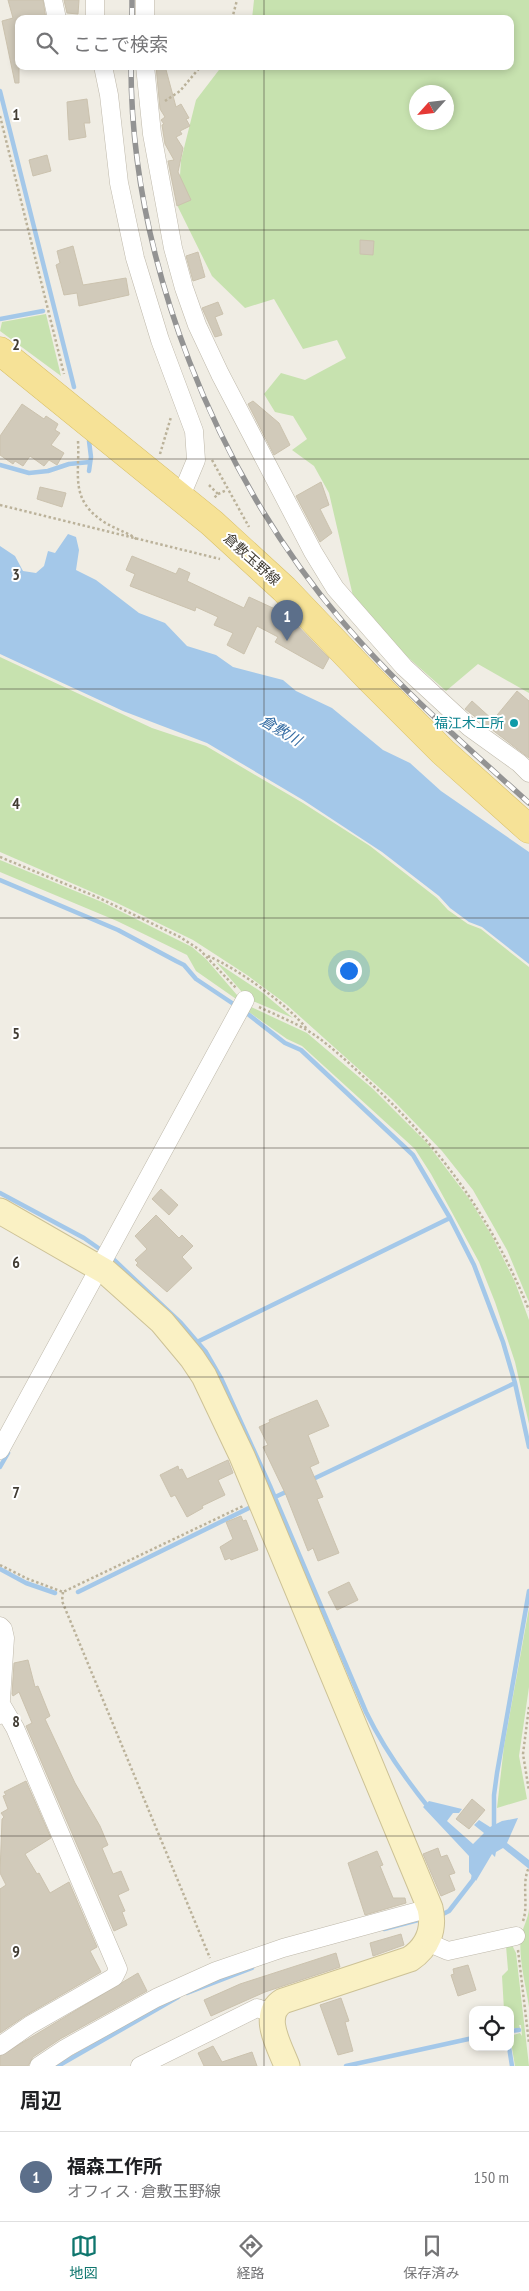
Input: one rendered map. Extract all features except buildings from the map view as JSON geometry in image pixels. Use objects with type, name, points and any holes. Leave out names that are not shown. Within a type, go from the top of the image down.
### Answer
[{"type":"main road","name":"倉敷玉野線","points":[[0,351],[181,496],[284,588],[367,676],[444,752],[529,829]]},
{"type":"street","points":[[53,0],[55,15]]},
{"type":"street","points":[[95,0],[95,15]]},
{"type":"street","points":[[145,0],[145,15]]},
{"type":"street","points":[[104,70],[109,95],[119,183],[135,258],[160,340],[194,431],[196,460],[181,496]]},
{"type":"street","points":[[146,70],[152,134],[173,248],[184,288],[197,325],[220,374],[313,552],[335,588],[404,667],[469,727],[519,763],[529,773]]},
{"type":"street","points":[[0,1450],[103,1257],[242,1006]]},
{"type":"street","points":[[0,1211],[103,1257],[192,1358],[224,1415],[430,1908],[432,1926],[427,1942],[418,1954],[400,1964],[283,2000],[276,2005],[272,2013],[272,2026],[287,2066]]},
{"type":"street","points":[[0,1626],[3,1629],[5,1638],[1,1712],[15,1728],[118,1968],[114,1977],[30,2025],[0,2046]]},
{"type":"street","points":[[39,2066],[66,2048],[185,1983],[283,1948],[430,1908]]},
{"type":"street","points":[[427,1942],[448,1951],[516,1936]]},
{"type":"street","points":[[140,2066],[257,2008],[272,2013]]},
{"type":"path","points":[[233,15],[237,0]]},
{"type":"path","points":[[151,110],[180,91],[198,70]]},
{"type":"path","points":[[0,116],[64,378]]},
{"type":"path","points":[[160,454],[179,392]]},
{"type":"path","points":[[194,431],[204,444],[253,533]]},
{"type":"path","points":[[79,458],[77,487],[86,507],[104,522],[127,532],[138,540]]},
{"type":"path","points":[[209,485],[218,494]]},
{"type":"path","points":[[211,501],[218,494],[228,490]]},
{"type":"path","points":[[0,505],[227,561]]},
{"type":"path","points":[[0,856],[180,937],[250,981],[285,1008],[310,1032],[384,1095],[436,1149],[483,1215],[509,1262],[529,1310]]},
{"type":"path","points":[[205,954],[242,1006],[310,1032]]},
{"type":"path","points":[[0,1565],[28,1579],[63,1592],[259,1498]]},
{"type":"path","points":[[63,1592],[62,1601],[216,1971]]},
{"type":"path","points":[[529,1706],[523,1754],[529,1791]]},
{"type":"path","points":[[528,1868],[524,1918],[516,1936],[529,2043]]},
{"type":"green space","points":[[254,0],[529,0],[529,693],[478,664],[446,691],[395,646],[353,596],[329,493],[314,466],[292,450],[307,439],[293,416],[275,412],[264,394],[281,373],[305,380],[346,358],[337,340],[303,349],[274,299],[245,308],[212,276],[178,207],[181,160],[196,100],[219,70],[514,70],[514,15],[252,15]]},
{"type":"green space","points":[[46,314],[61,376],[0,331],[2,322]]},
{"type":"green space","points":[[0,657],[152,728],[206,746],[303,803],[370,846],[437,898],[448,910],[468,924],[481,929],[529,967],[529,1302],[507,1250],[473,1190],[442,1151],[392,1099],[286,1004],[247,975],[193,940],[115,902],[0,852]]},
{"type":"green space","points":[[0,860],[102,902],[192,947],[206,959],[237,995],[239,1001],[196,971],[187,955],[117,921],[0,872]]},
{"type":"green space","points":[[216,962],[263,993],[293,1018],[248,999]]},
{"type":"green space","points":[[249,1006],[307,1033],[373,1089],[427,1143],[470,1200],[492,1236],[515,1282],[529,1320],[529,1424],[515,1362],[495,1302],[479,1262],[431,1174],[415,1149],[302,1046],[287,1039],[246,1010]]},
{"type":"green space","points":[[529,1608],[529,1687],[519,1756],[527,1799],[497,1808],[504,1746]]},
{"type":"green space","points":[[529,1909],[529,2007],[521,1962],[520,1944]]},
{"type":"green space","points":[[512,1945],[516,1953],[529,2066],[515,2066],[512,2051],[514,2035],[520,2033],[522,2036],[521,2025],[519,2025],[520,2028],[514,2028],[514,2006],[504,2006],[502,1976],[508,1970],[506,1946]]},
{"type":"water","name":"倉敷川","points":[[68,534],[76,537],[79,550],[76,570],[96,580],[139,613],[165,623],[187,646],[216,655],[233,667],[283,680],[296,691],[332,708],[383,750],[410,763],[441,791],[529,852],[529,964],[482,927],[469,922],[450,908],[439,896],[382,852],[303,800],[207,743],[123,711],[0,654],[0,546],[15,556],[23,571],[36,573],[44,566],[48,551],[55,553]]},
{"type":"water","points":[[429,1801],[462,1809],[459,1813],[453,1813],[447,1821],[473,1844],[484,1833],[474,1825],[479,1820],[490,1827],[502,1821],[518,1818],[507,1843],[529,1860],[529,1869],[503,1848],[496,1852],[495,1857],[492,1854],[476,1881],[469,1872],[469,1856],[423,1807]]},
{"type":"waterway","points":[[0,91],[74,387]]},
{"type":"waterway","points":[[0,319],[43,311]]},
{"type":"waterway","points":[[89,441],[91,457],[89,471]]},
{"type":"waterway","points":[[0,465],[29,473],[48,471],[69,464],[90,462]]},
{"type":"waterway","points":[[0,880],[118,930],[184,965],[196,979],[238,1007]]},
{"type":"waterway","points":[[244,1011],[285,1043],[301,1050],[413,1155],[450,1218],[474,1265],[503,1342],[515,1383],[529,1447]]},
{"type":"waterway","points":[[0,1193],[84,1238],[104,1252]]},
{"type":"waterway","points":[[197,1342],[450,1218]]},
{"type":"waterway","points":[[111,1257],[181,1323],[206,1352],[221,1378],[270,1486],[366,1712],[394,1761],[429,1808]]},
{"type":"waterway","points":[[311,1480],[515,1383]]},
{"type":"waterway","points":[[0,1467],[8,1453]]},
{"type":"waterway","points":[[273,1498],[288,1491]]},
{"type":"waterway","points":[[78,1592],[249,1508]]},
{"type":"waterway","points":[[0,1569],[26,1583],[55,1593]]},
{"type":"waterway","points":[[494,1830],[494,1795],[497,1773],[529,1591]]},
{"type":"waterway","points":[[443,1914],[449,1911],[473,1880],[474,1875]]},
{"type":"waterway","points":[[384,1929],[422,1919]]},
{"type":"waterway","points":[[187,1993],[252,1968]]},
{"type":"waterway","points":[[58,2066],[178,1997]]},
{"type":"waterway","points":[[514,2031],[519,2030]]},
{"type":"waterway","points":[[346,2066],[469,2039]]},
{"type":"waterway","points":[[510,2051],[512,2066]]},
{"type":"railway","points":[[132,0],[132,15]]},
{"type":"railway","points":[[131,70],[135,140],[146,214],[165,288],[189,361],[220,432],[256,500],[297,563],[363,645],[432,715],[529,803]]},
{"type":"place","name":"福森工作所","points":[[287,641]]},
{"type":"place","name":"福江木工所","points":[[514,723]]}]
